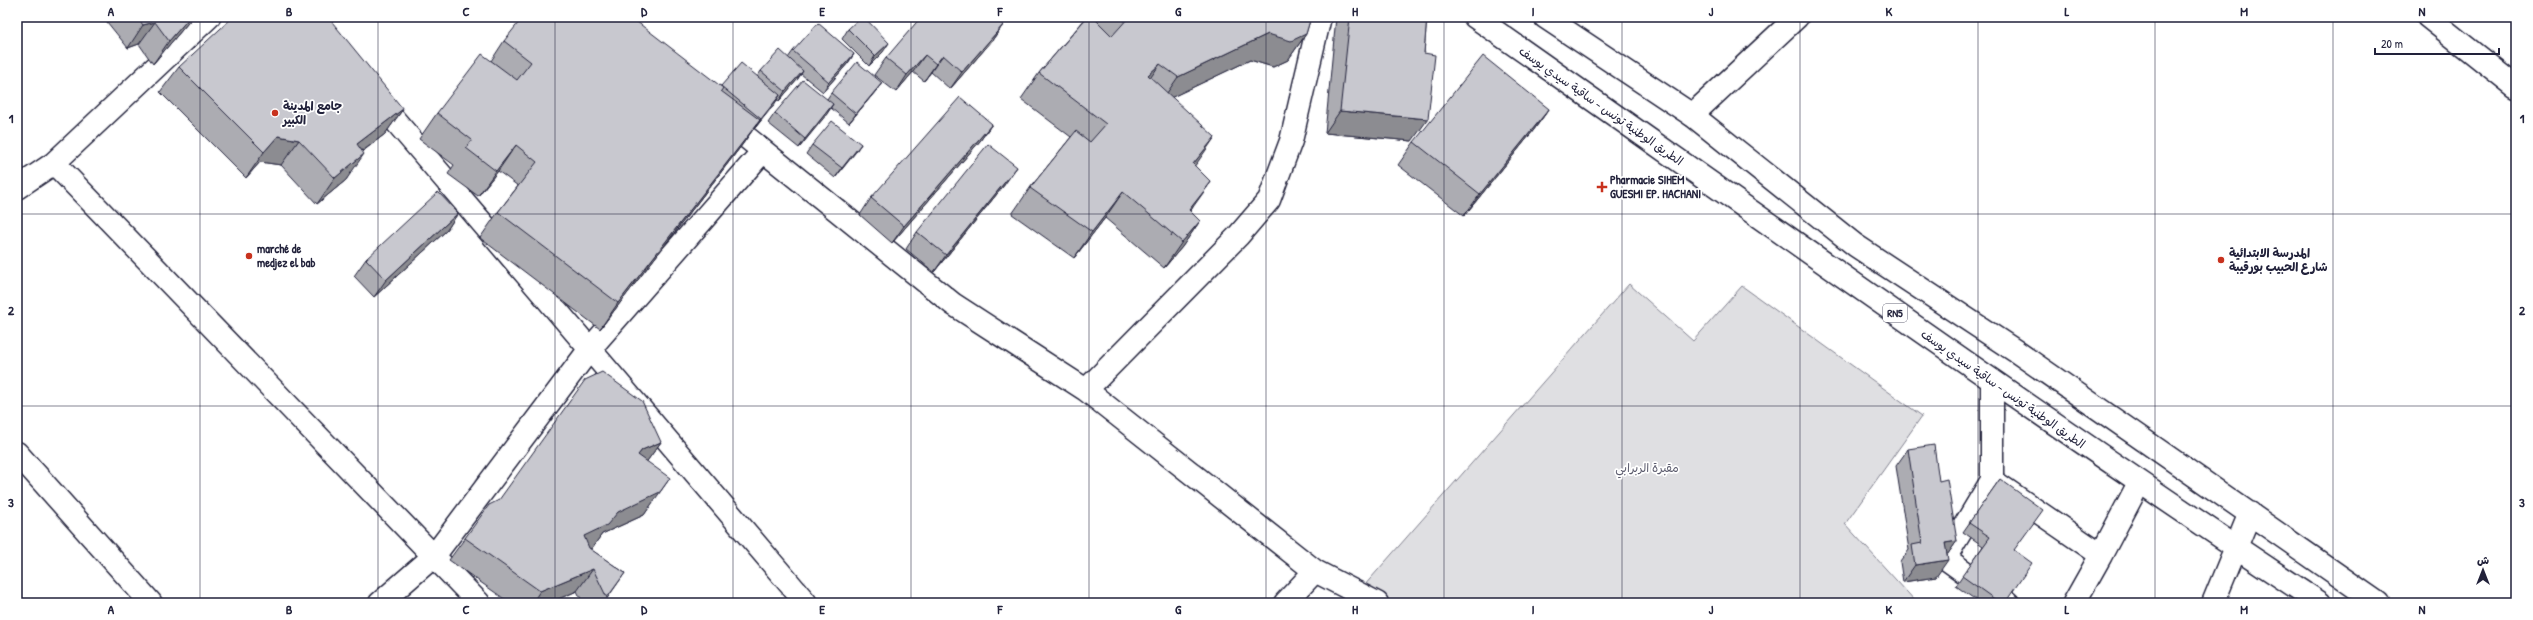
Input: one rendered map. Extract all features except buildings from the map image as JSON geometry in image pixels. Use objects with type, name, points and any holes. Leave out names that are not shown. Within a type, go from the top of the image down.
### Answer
[{"type":"street","points":[[17,188],[54,163],[208,17]]},
{"type":"street","points":[[1086,390],[1238,236],[1269,200],[1291,141],[1320,17]]},
{"type":"street","name":"الطريق الوطنية تونس - ساقية سيدي يوسف","points":[[1475,17],[2139,483],[2320,603]]},
{"type":"street","points":[[1545,17],[1692,115],[1855,245],[2017,352],[2378,603]]},
{"type":"street","points":[[1692,115],[1797,17]]},
{"type":"street","points":[[2428,17],[2516,88]]},
{"type":"street","points":[[363,84],[806,603]]},
{"type":"street","points":[[708,106],[953,304],[1086,390],[1315,571],[1372,602]]},
{"type":"street","points":[[380,603],[434,556],[589,350],[763,151]]},
{"type":"street","points":[[54,163],[479,603]]},
{"type":"street","points":[[1992,381],[1992,480],[1945,558],[2008,603]]},
{"type":"street","points":[[17,453],[151,603]]},
{"type":"street","points":[[1992,480],[2101,555]]},
{"type":"street","points":[[2074,603],[2139,483]]},
{"type":"street","points":[[2213,603],[2250,513]]},
{"type":"street","points":[[1285,603],[1315,571]]},
{"type":"green space","name":"مقبرة الربرابي","points":[[1629,284],[1693,341],[1742,286],[1922,416],[1845,524],[1917,603],[1349,603]]},
{"type":"place","name":"جامع المدينة الكبير","points":[[275,113]]},
{"type":"place","name":"Pharmacie SIHEM GUESMI EP. HACHANI","points":[[1602,187]]},
{"type":"place","name":"marché de medjez el bab","points":[[249,256]]},
{"type":"place","name":"المدرسة الابتدائية شارع الحبيب بورقيبة","points":[[2221,260]]}]
